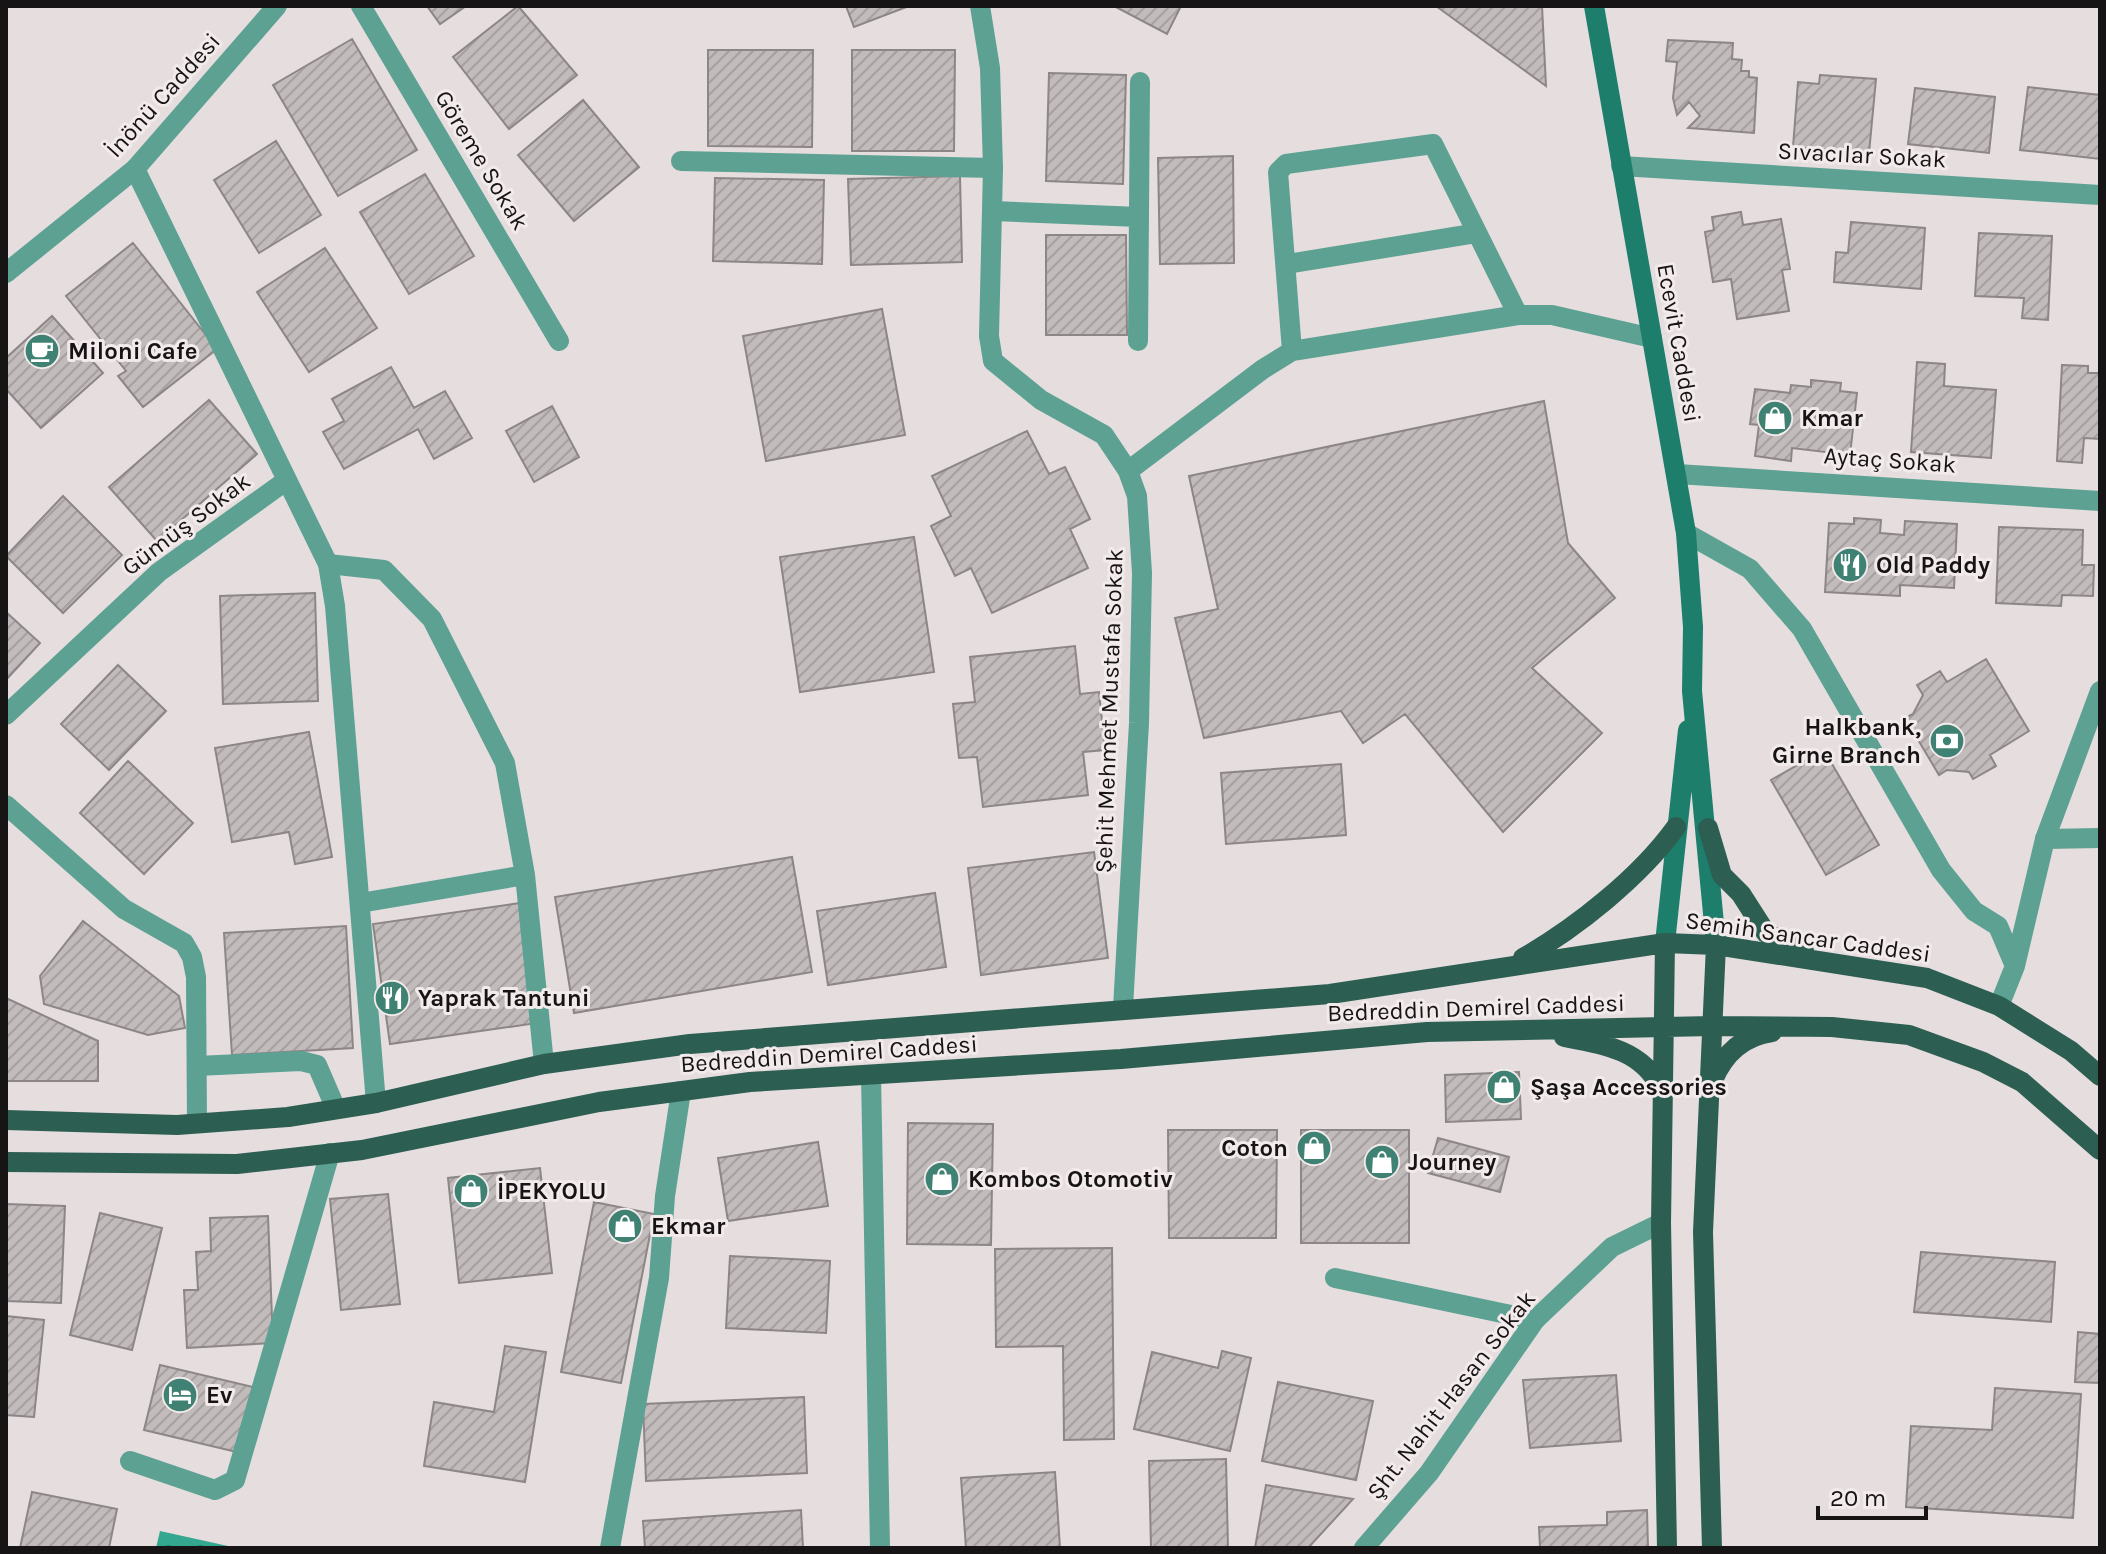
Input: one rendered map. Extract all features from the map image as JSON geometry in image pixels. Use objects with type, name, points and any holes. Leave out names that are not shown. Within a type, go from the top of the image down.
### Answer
[{"type":"main road","name":"Ecevit Caddesi","points":[[1594,6],[1686,533],[1693,627],[1692,691],[1665,943]]},
{"type":"main road","name":"Ecevit Caddesi","points":[[1692,691],[1708,828],[1716,945]]},
{"type":"main road","points":[[1516,962],[1555,938],[1631,876],[1676,827]]},
{"type":"main road","points":[[1708,828],[1722,875],[1741,894],[1766,933],[1833,962]]},
{"type":"main road","points":[[1665,943],[1661,1026],[1661,1223],[1667,1548]]},
{"type":"main road","name":"Semih Sancar Caddesi","points":[[1436,976],[1516,962],[1665,943],[1716,945],[1833,962],[1927,978],[1999,1006],[2071,1051],[2100,1076]]},
{"type":"main road","points":[[1712,1548],[1703,1232],[1716,945]]},
{"type":"main road","name":"Bedreddin Demirel Caddesi","points":[[6,1120],[197,1123],[288,1117],[376,1103],[544,1064],[690,1044],[1330,994],[1436,976]]},
{"type":"main road","name":"Bedreddin Demirel Caddesi","points":[[6,1162],[237,1164],[330,1153],[599,1102],[750,1082],[1121,1059],[1427,1032],[1661,1026]]},
{"type":"main road","points":[[1661,1026],[1823,1027],[1909,1035],[1983,1062],[2022,1082],[2100,1150]]},
{"type":"main road","points":[[1710,1086],[1721,1061],[1745,1042],[1766,1032],[1823,1027]]},
{"type":"main road","points":[[1522,1030],[1617,1049],[1642,1062],[1661,1089]]},
{"type":"street","name":"İnönü Caddesi","points":[[6,273],[135,169],[277,6]]},
{"type":"street","name":"Göreme Sokak","points":[[361,6],[559,341]]},
{"type":"street","name":"Şehit Mehmet Mustafa Sokak","points":[[980,6],[990,68],[993,168],[989,336],[993,361],[1041,400],[1104,435],[1128,471],[1137,496],[1142,573],[1139,723],[1123,1008]]},
{"type":"street","points":[[1138,341],[1140,82]]},
{"type":"street","points":[[1292,351],[1278,172],[1286,164],[1433,144],[1518,315]]},
{"type":"street","points":[[681,161],[993,168]]},
{"type":"street","name":"Sıvacılar Sokak","points":[[1621,166],[2100,195]]},
{"type":"street","name":"Gümüş Sokak","points":[[6,715],[159,572],[287,480],[135,169]]},
{"type":"street","points":[[992,211],[1139,217]]},
{"type":"street","points":[[1287,264],[1477,233]]},
{"type":"street","points":[[1128,471],[1263,369],[1292,351],[1518,315],[1552,315],[1652,338]]},
{"type":"street","name":"Aytaç Sokak","points":[[1677,474],[2100,501]]},
{"type":"street","points":[[287,480],[328,564],[335,606],[376,1103]]},
{"type":"street","points":[[1686,533],[1750,569],[1802,629],[1941,870],[1974,911],[1998,926],[2015,966]]},
{"type":"street","points":[[328,564],[384,570],[432,619],[505,763],[525,875],[544,1064]]},
{"type":"street","points":[[1999,1006],[2015,966],[2045,839],[2100,691]]},
{"type":"street","points":[[6,805],[124,909],[184,943],[192,957],[197,1123]]},
{"type":"street","points":[[2045,839],[2100,838]]},
{"type":"street","points":[[360,903],[525,875]]},
{"type":"street","points":[[197,1066],[301,1061],[317,1065],[336,1109]]},
{"type":"street","points":[[871,1075],[880,1548]]},
{"type":"street","points":[[610,1548],[659,1278],[665,1196],[681,1091]]},
{"type":"street","points":[[130,1461],[215,1490],[235,1480],[330,1153]]},
{"type":"street","name":"Şht. Nahit Hasan Sokak","points":[[1364,1548],[1429,1473],[1535,1320],[1612,1247],[1661,1223]]},
{"type":"street","points":[[1335,1278],[1535,1320]]},
{"type":"water","points":[[160,1531],[237,1548],[156,1548]]},
{"type":"building","points":[[427,6],[466,6],[440,24]]},
{"type":"building","points":[[518,6],[577,75],[509,129],[453,57]]},
{"type":"building","points":[[846,6],[909,6],[854,27]]},
{"type":"building","points":[[1114,6],[1181,6],[1167,34]]},
{"type":"building","points":[[1436,6],[1542,6],[1546,86]]},
{"type":"building","points":[[352,39],[417,150],[338,196],[273,85]]},
{"type":"building","points":[[1668,40],[1733,43],[1732,59],[1742,60],[1741,71],[1749,71],[1749,77],[1757,78],[1754,133],[1688,128],[1700,116],[1689,102],[1677,115],[1673,98],[1677,62],[1666,61]]},
{"type":"building","points":[[708,50],[813,50],[812,147],[708,146]]},
{"type":"building","points":[[852,50],[955,50],[954,151],[852,151]]},
{"type":"building","points":[[1049,73],[1126,75],[1123,184],[1046,181]]},
{"type":"building","points":[[1820,75],[1876,79],[1869,153],[1793,147],[1798,82],[1819,84]]},
{"type":"building","points":[[2028,87],[2100,95],[2100,159],[2020,150]]},
{"type":"building","points":[[1915,88],[1995,97],[1989,153],[1908,144]]},
{"type":"building","points":[[583,100],[639,167],[574,221],[518,155]]},
{"type":"building","points":[[276,141],[321,215],[259,253],[214,180]]},
{"type":"building","points":[[1233,156],[1234,263],[1160,264],[1158,158]]},
{"type":"building","points":[[425,174],[474,256],[409,294],[360,212]]},
{"type":"building","points":[[960,176],[962,262],[851,265],[848,179]]},
{"type":"building","points":[[715,178],[824,180],[822,264],[713,261]]},
{"type":"building","points":[[1741,212],[1743,225],[1781,219],[1790,269],[1782,270],[1789,311],[1737,319],[1731,279],[1713,282],[1705,232],[1714,230],[1712,217]]},
{"type":"building","points":[[1851,222],[1925,228],[1921,289],[1834,282],[1836,252],[1848,253]]},
{"type":"building","points":[[1979,233],[2052,236],[2048,320],[2022,318],[2024,298],[1975,296]]},
{"type":"building","points":[[1046,235],[1126,235],[1127,335],[1046,335]]},
{"type":"building","points":[[133,243],[217,349],[143,407],[118,376],[126,371],[66,296]]},
{"type":"building","points":[[325,248],[377,328],[309,372],[257,292]]},
{"type":"building","points":[[882,309],[905,435],[766,461],[743,336]]},
{"type":"building","points":[[52,316],[103,373],[41,428],[6,389],[6,358]]},
{"type":"building","points":[[1917,362],[1945,364],[1944,386],[1996,390],[1991,458],[1911,452]]},
{"type":"building","points":[[2062,365],[2088,366],[2088,373],[2100,373],[2100,439],[2084,438],[2082,463],[2057,461]]},
{"type":"building","points":[[391,367],[414,408],[445,391],[472,438],[434,459],[418,429],[344,469],[323,432],[344,421],[332,399]]},
{"type":"building","points":[[1811,380],[1841,383],[1840,391],[1857,393],[1850,455],[1792,448],[1791,461],[1755,456],[1759,425],[1750,424],[1755,389],[1790,393],[1791,385],[1811,387]]},
{"type":"building","points":[[209,400],[257,454],[157,541],[109,487]]},
{"type":"building","points":[[1544,401],[1568,543],[1615,598],[1532,668],[1602,733],[1503,832],[1405,714],[1363,743],[1341,711],[1204,738],[1175,618],[1218,609],[1189,476]]},
{"type":"building","points":[[552,406],[579,457],[534,482],[506,431]]},
{"type":"building","points":[[1027,431],[1049,474],[1065,467],[1090,519],[1070,529],[1088,568],[992,613],[971,568],[955,576],[931,526],[951,516],[932,476]]},
{"type":"building","points":[[63,496],[122,555],[63,613],[6,556]]},
{"type":"building","points":[[1854,518],[1881,520],[1880,533],[1904,535],[1905,521],[1957,524],[1954,588],[1900,585],[1900,596],[1825,592],[1829,523],[1854,524]]},
{"type":"building","points":[[1999,527],[2083,530],[2082,565],[2094,565],[2093,596],[2062,595],[2061,606],[1996,603]]},
{"type":"building","points":[[914,537],[934,672],[800,692],[780,557]]},
{"type":"building","points":[[315,593],[318,701],[223,704],[220,596]]},
{"type":"building","points":[[6,612],[40,643],[6,680]]},
{"type":"building","points":[[1075,646],[1080,694],[1099,692],[1105,750],[1083,752],[1088,795],[983,807],[977,757],[959,758],[953,704],[975,702],[970,657]]},
{"type":"building","points":[[1986,659],[2029,731],[1990,755],[1996,766],[1973,779],[1969,772],[1947,770],[1939,775],[1905,718],[1913,714],[1923,695],[1917,685],[1940,671],[1947,682]]},
{"type":"building","points":[[118,665],[166,711],[109,770],[61,724]]},
{"type":"building","points":[[309,732],[332,857],[295,864],[289,832],[232,842],[215,748]]},
{"type":"building","points":[[1824,750],[1879,845],[1826,875],[1771,780]]},
{"type":"building","points":[[128,761],[193,823],[144,874],[80,813]]},
{"type":"building","points":[[1341,764],[1346,835],[1226,844],[1221,773]]},
{"type":"building","points":[[1094,852],[1108,958],[981,975],[968,868]]},
{"type":"building","points":[[792,857],[812,972],[574,1013],[555,897]]},
{"type":"building","points":[[935,893],[946,967],[828,985],[817,911]]},
{"type":"building","points":[[520,903],[537,1023],[390,1044],[373,924]]},
{"type":"building","points":[[83,921],[179,996],[185,1028],[148,1035],[44,1004],[40,976]]},
{"type":"building","points":[[346,926],[353,1048],[232,1055],[224,933]]},
{"type":"building","points":[[6,998],[98,1041],[98,1081],[6,1081]]},
{"type":"building","points":[[1519,1072],[1521,1119],[1446,1122],[1445,1075]]},
{"type":"building","points":[[908,1123],[993,1124],[991,1245],[907,1244]]},
{"type":"building","points":[[1168,1130],[1277,1130],[1276,1238],[1169,1238]]},
{"type":"building","points":[[1301,1130],[1409,1130],[1409,1243],[1301,1243]]},
{"type":"building","points":[[1438,1138],[1509,1157],[1500,1192],[1428,1173]]},
{"type":"building","points":[[818,1142],[828,1206],[728,1221],[718,1158]]},
{"type":"building","points":[[540,1168],[552,1273],[459,1283],[448,1178]]},
{"type":"building","points":[[388,1194],[400,1304],[341,1310],[330,1199]]},
{"type":"building","points":[[594,1202],[654,1214],[621,1383],[561,1372]]},
{"type":"building","points":[[6,1204],[65,1206],[61,1303],[6,1301]]},
{"type":"building","points":[[100,1213],[162,1228],[132,1350],[70,1335]]},
{"type":"building","points":[[268,1216],[273,1343],[187,1348],[184,1290],[198,1290],[196,1252],[211,1251],[210,1218]]},
{"type":"building","points":[[1112,1248],[1114,1439],[1064,1440],[1063,1346],[996,1347],[995,1249]]},
{"type":"building","points":[[1921,1252],[2055,1262],[2051,1322],[1914,1312]]},
{"type":"building","points":[[730,1256],[830,1261],[826,1333],[726,1328]]},
{"type":"building","points":[[6,1316],[44,1320],[34,1417],[6,1415]]},
{"type":"building","points":[[2078,1332],[2100,1334],[2100,1383],[2075,1382]]},
{"type":"building","points":[[505,1346],[546,1352],[525,1482],[424,1466],[434,1402],[494,1412]]},
{"type":"building","points":[[1222,1351],[1251,1358],[1230,1451],[1134,1429],[1152,1352],[1218,1368]]},
{"type":"building","points":[[160,1365],[257,1388],[241,1453],[144,1430]]},
{"type":"building","points":[[1616,1375],[1621,1441],[1530,1448],[1523,1380]]},
{"type":"building","points":[[1278,1382],[1373,1401],[1356,1480],[1262,1461]]},
{"type":"building","points":[[1995,1388],[2081,1394],[2073,1518],[1906,1507],[1911,1426],[1992,1430]]},
{"type":"building","points":[[804,1397],[807,1473],[646,1481],[643,1404]]},
{"type":"building","points":[[1226,1459],[1228,1548],[1151,1548],[1149,1461]]},
{"type":"building","points":[[1055,1472],[1060,1548],[966,1548],[961,1478]]},
{"type":"building","points":[[1266,1485],[1353,1499],[1308,1548],[1255,1548]]},
{"type":"building","points":[[32,1492],[117,1509],[109,1548],[20,1548]]},
{"type":"building","points":[[801,1510],[803,1548],[645,1548],[643,1521]]},
{"type":"building","points":[[1647,1510],[1648,1548],[1540,1548],[1539,1527],[1607,1525],[1607,1512]]},
{"type":"place","name":"Miloni Cafe","points":[[42,351]]},
{"type":"place","name":"Kmar","points":[[1775,418]]},
{"type":"place","name":"Old Paddy","points":[[1850,565]]},
{"type":"place","name":"Halkbank, Girne Branch","points":[[1947,741]]},
{"type":"place","name":"Yaprak Tantuni","points":[[392,998]]},
{"type":"place","name":"Şaşa Accessories","points":[[1504,1087]]},
{"type":"place","name":"Coton","points":[[1314,1148]]},
{"type":"place","name":"Journey","points":[[1382,1162]]},
{"type":"place","name":"Kombos Otomotiv","points":[[942,1179]]},
{"type":"place","name":"İPEKYOLU","points":[[471,1191]]},
{"type":"place","name":"Ekmar","points":[[625,1226]]},
{"type":"place","name":"Ev","points":[[180,1395]]}]
